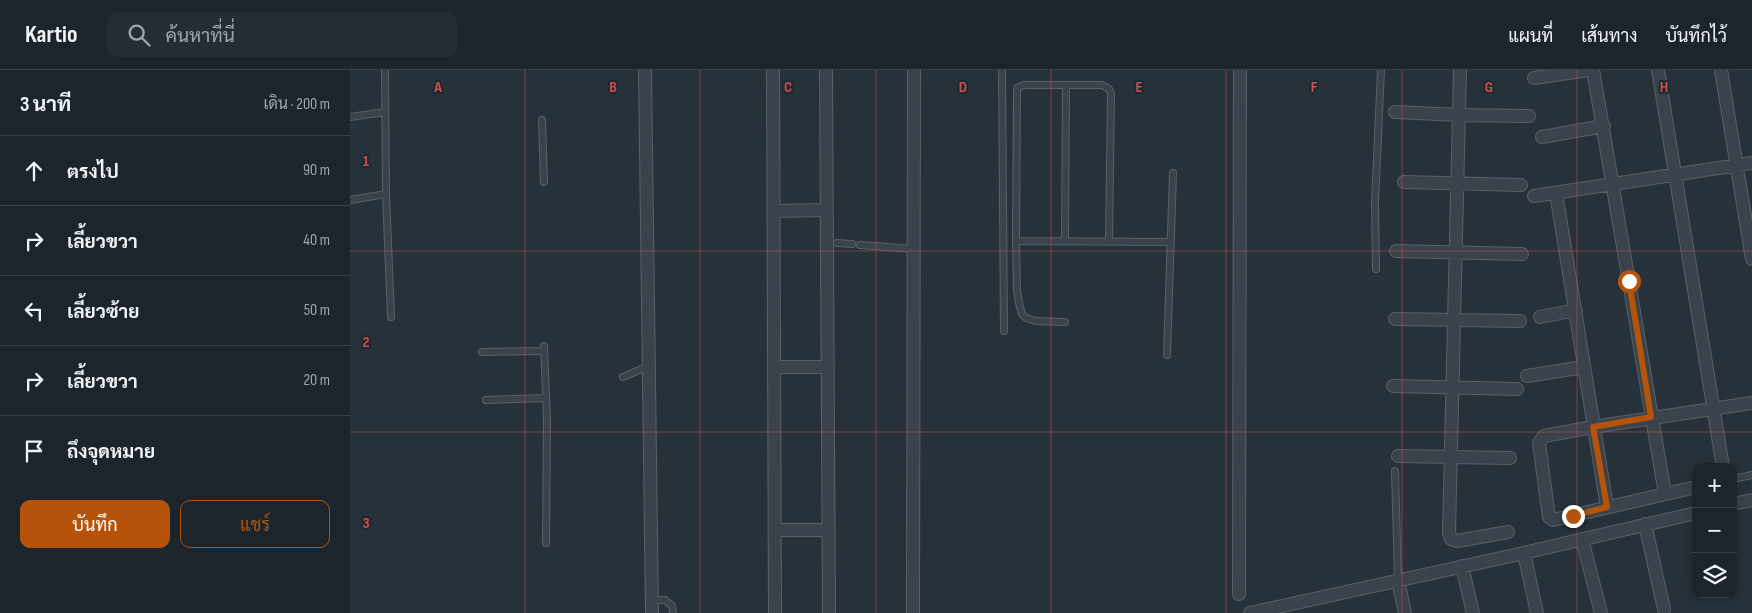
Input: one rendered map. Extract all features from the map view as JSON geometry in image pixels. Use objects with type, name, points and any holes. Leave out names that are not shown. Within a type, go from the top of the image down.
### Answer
[{"type":"street","points":[[645,70],[652,607]]},
{"type":"street","points":[[774,70],[775,613]]},
{"type":"street","points":[[826,70],[830,613]]},
{"type":"street","points":[[913,613],[914,70]]},
{"type":"street","points":[[1240,70],[1240,594]]},
{"type":"street","points":[[1460,70],[1449,532],[1451,540],[1458,542],[1508,532]]},
{"type":"street","points":[[1534,78],[1588,70]]},
{"type":"street","points":[[1594,70],[1665,494]]},
{"type":"street","points":[[1658,70],[1722,463]]},
{"type":"street","points":[[1720,70],[1752,260]]},
{"type":"street","points":[[1395,112],[1529,116]]},
{"type":"street","points":[[1542,136],[1604,126]]},
{"type":"street","points":[[1534,196],[1752,163]]},
{"type":"street","points":[[1404,182],[1521,185]]},
{"type":"street","points":[[1556,193],[1607,507]]},
{"type":"street","points":[[774,211],[826,210]]},
{"type":"street","points":[[1396,251],[1522,254]]},
{"type":"street","points":[[1540,317],[1576,310]]},
{"type":"street","points":[[1395,319],[1520,321]]},
{"type":"street","points":[[774,367],[827,367]]},
{"type":"street","points":[[1527,376],[1584,367]]},
{"type":"street","points":[[1393,386],[1517,389]]},
{"type":"street","points":[[1692,488],[1553,520],[1550,517],[1539,443],[1544,436],[1752,402]]},
{"type":"street","points":[[1398,456],[1510,458]]},
{"type":"street","points":[[1737,503],[1752,500]]},
{"type":"street","points":[[1250,613],[1305,607],[1398,580],[1692,514]]},
{"type":"street","points":[[1645,524],[1664,608]]},
{"type":"street","points":[[775,530],[829,530]]},
{"type":"street","points":[[1582,539],[1601,613]]},
{"type":"street","points":[[1524,553],[1537,613]]},
{"type":"street","points":[[1462,566],[1473,613]]},
{"type":"street","points":[[1398,580],[1404,613]]},
{"type":"lane","points":[[384,70],[386,194],[391,317]]},
{"type":"lane","points":[[1002,70],[1004,331]]},
{"type":"lane","points":[[1376,269],[1375,202],[1381,70]]},
{"type":"lane","points":[[1065,322],[1036,321],[1026,318],[1022,314],[1017,292],[1018,88],[1024,85],[1102,85],[1109,88],[1111,93],[1109,242]]},
{"type":"lane","points":[[1065,242],[1066,85]]},
{"type":"lane","points":[[350,117],[385,112]]},
{"type":"lane","points":[[542,120],[544,182]]},
{"type":"lane","points":[[1167,355],[1173,173]]},
{"type":"lane","points":[[350,200],[386,194]]},
{"type":"lane","points":[[1016,241],[1170,242]]},
{"type":"lane","points":[[837,243],[914,248]]},
{"type":"lane","points":[[482,352],[544,349],[546,543]]},
{"type":"lane","points":[[622,377],[650,366]]},
{"type":"lane","points":[[486,400],[546,398]]},
{"type":"lane","points":[[1395,471],[1398,580]]},
{"type":"lane","points":[[1737,478],[1752,475]]},
{"type":"lane","points":[[652,607],[665,600],[672,606],[673,613]]},
{"type":"route","points":[[1573,516],[1607,507],[1593,427],[1651,417],[1629,281]]}]
